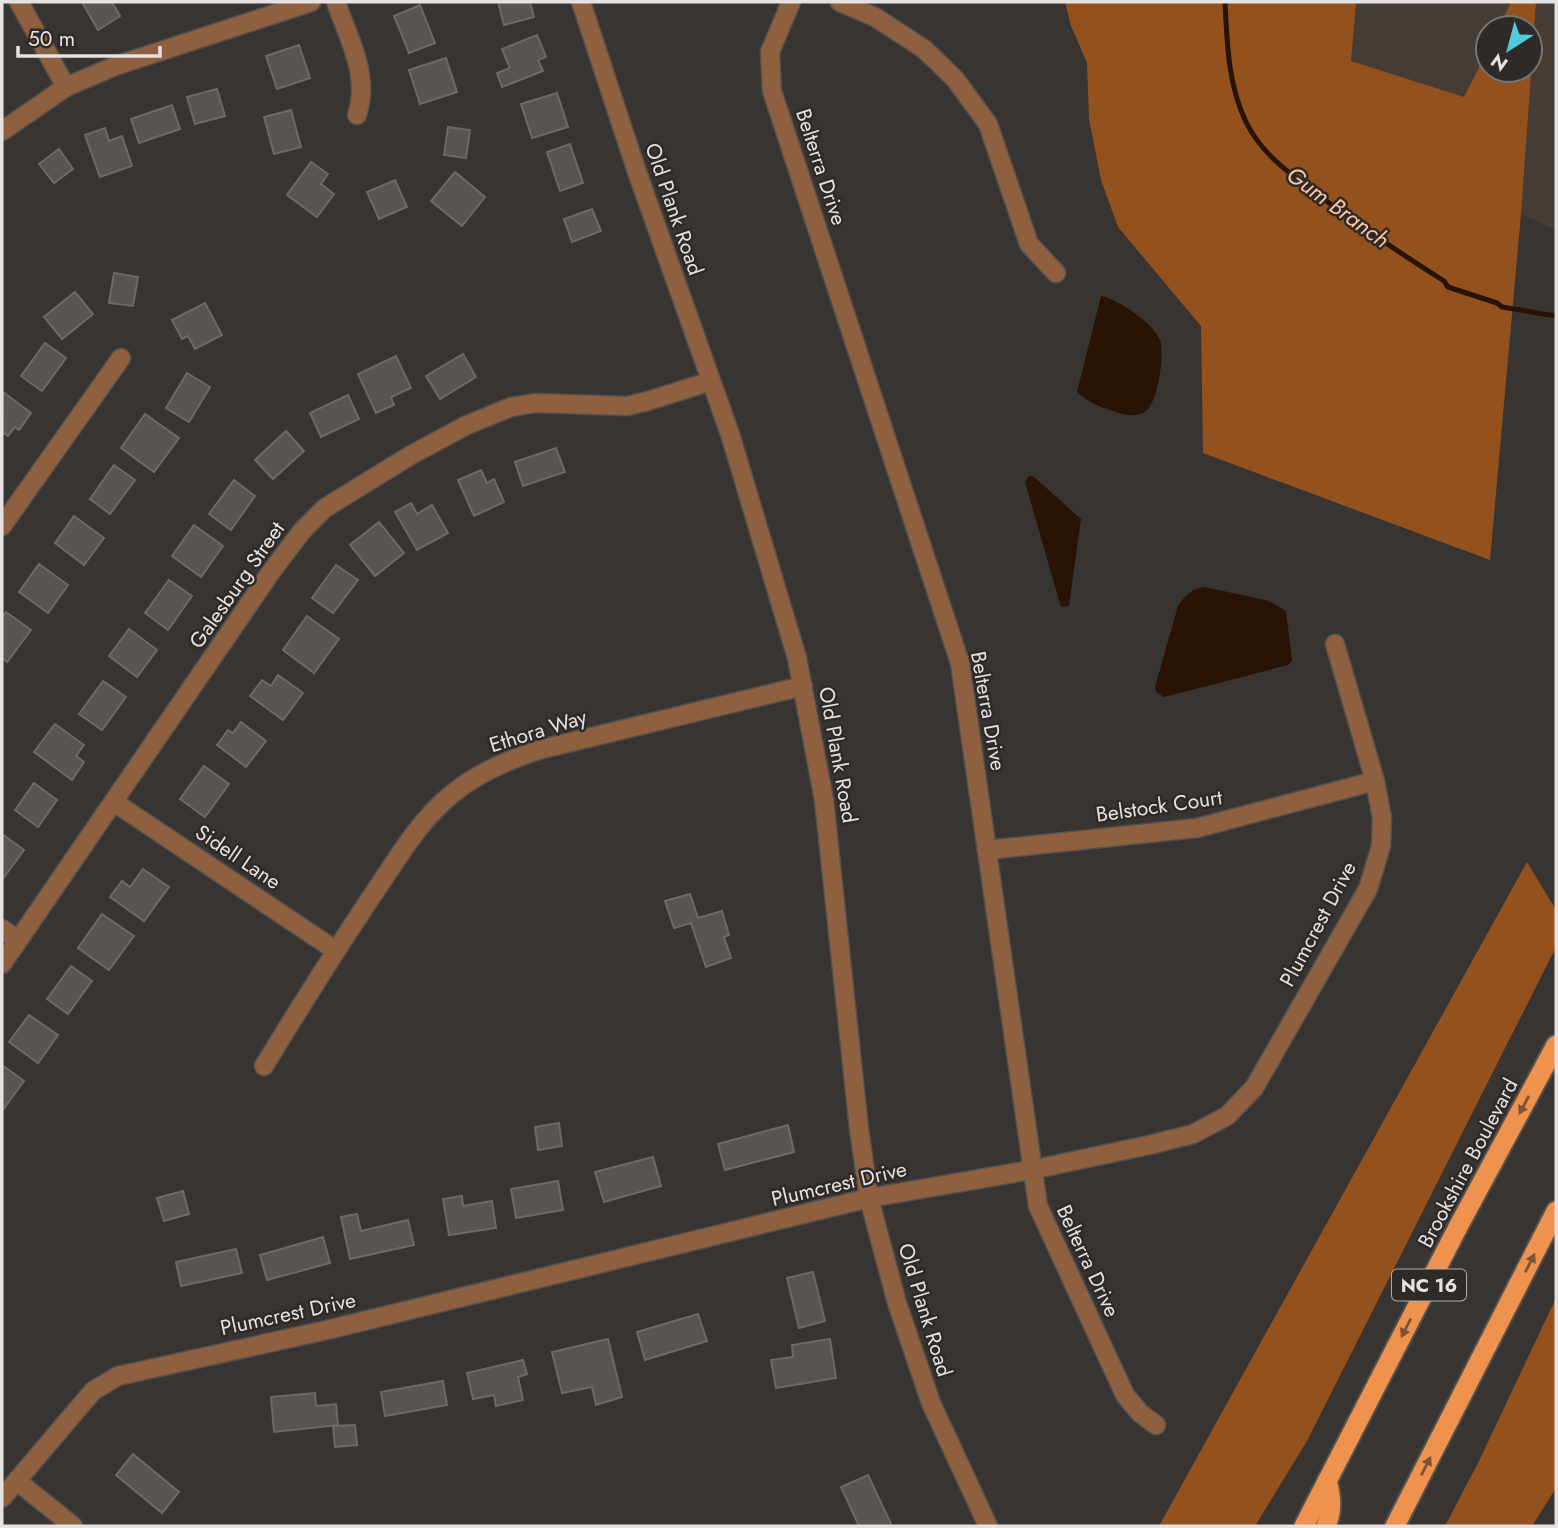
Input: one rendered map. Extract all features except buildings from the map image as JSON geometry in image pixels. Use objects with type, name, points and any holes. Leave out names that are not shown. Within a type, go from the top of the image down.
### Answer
[{"type":"highway","name":"Brookshire Boulevard","points":[[1304,1526],[1458,1227],[1556,1045]]},
{"type":"highway","points":[[1395,1526],[1556,1211]]},
{"type":"highway","points":[[1326,1526],[1331,1516],[1332,1497],[1327,1481]]},
{"type":"street","points":[[19,2],[65,88]]},
{"type":"street","points":[[2,131],[65,88],[146,55],[311,2]]},
{"type":"street","points":[[336,2],[362,78],[363,97],[357,115]]},
{"type":"street","name":"Old Plank Road","points":[[581,2],[758,524],[803,686],[824,800],[860,1140],[869,1198],[897,1303],[931,1404],[988,1526]]},
{"type":"street","name":"Belterra Drive","points":[[791,2],[770,52],[772,91],[960,663],[1038,1206],[1125,1395],[1140,1413],[1156,1425]]},
{"type":"street","points":[[840,2],[875,18],[924,50],[955,79],[988,124],[1029,244],[1056,273]]},
{"type":"street","points":[[2,526],[121,358]]},
{"type":"street","name":"Galesburg Street","points":[[2,964],[271,572],[302,531],[325,508],[444,437],[511,407],[546,403],[627,406],[710,381]]},
{"type":"street","name":"Plumcrest Drive","points":[[2,1498],[93,1391],[118,1376],[327,1330],[869,1198],[1031,1170],[1193,1134],[1227,1116],[1254,1088],[1368,889],[1381,846],[1382,818],[1375,780],[1335,644]]},
{"type":"street","name":"Ethora Way","points":[[264,1066],[335,950],[422,824],[452,794],[503,762],[542,749],[803,686]]},
{"type":"street","name":"Belstock Court","points":[[987,850],[1197,828],[1375,780]]},
{"type":"street","name":"Sidell Lane","points":[[114,802],[335,950]]},
{"type":"street","points":[[2,929],[18,940]]},
{"type":"street","points":[[17,1481],[72,1526]]},
{"type":"shaded area","points":[[1065,2],[1356,2],[1351,61],[1464,97],[1474,77],[1474,84],[1530,84],[1490,560],[1203,453],[1201,326],[1118,227],[1101,180],[1089,119],[1087,63],[1071,26]]},
{"type":"shaded area","points":[[1294,2],[1556,2],[1556,230],[1251,90]]},
{"type":"shaded area","points":[[1511,2],[1536,2],[1535,14],[1505,14]]},
{"type":"shaded area","points":[[1101,296],[1134,313],[1150,326],[1160,340],[1162,356],[1154,398],[1146,411],[1137,415],[1114,412],[1092,403],[1077,392]]},
{"type":"shaded area","points":[[1029,476],[1034,477],[1081,519],[1069,606],[1062,607],[1060,604],[1025,482]]},
{"type":"shaded area","points":[[1205,587],[1269,601],[1286,611],[1292,661],[1288,665],[1164,697],[1156,692],[1155,687],[1178,606],[1189,593]]},
{"type":"shaded area","points":[[1527,862],[1556,910],[1556,947],[1307,1441],[1255,1526],[1159,1526]]},
{"type":"shaded area","points":[[1556,1298],[1556,1488],[1532,1526],[1445,1526],[1479,1461]]},
{"type":"waterway","name":"Gum Branch","points":[[1225,2],[1235,93],[1246,122],[1261,146],[1271,156],[1325,200],[1444,281],[1448,287],[1502,307],[1556,316]]}]
